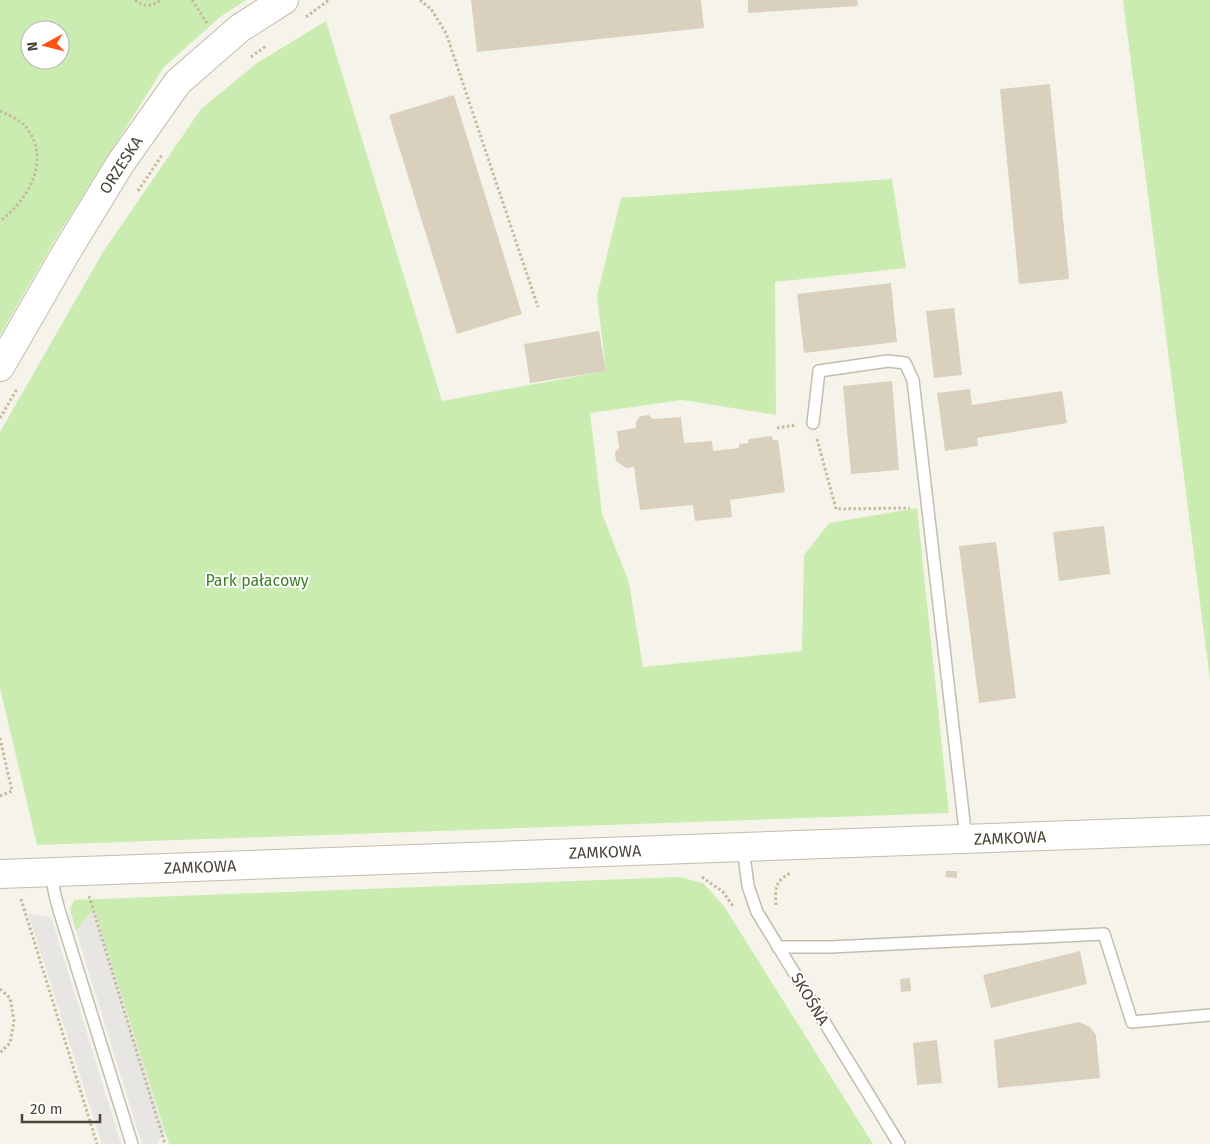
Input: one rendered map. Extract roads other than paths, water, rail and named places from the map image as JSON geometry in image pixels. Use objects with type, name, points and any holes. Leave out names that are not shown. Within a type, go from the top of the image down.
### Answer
[{"type":"street","name":"ORZESKA","points":[[10,376],[67,250],[120,164],[178,82],[240,28],[284,0]]},
{"type":"street","name":"ZAMKOWA","points":[[0,874],[1210,830]]},
{"type":"lane","points":[[813,423],[819,371],[888,361],[905,363],[913,380],[966,839]]},
{"type":"lane","name":"SKOŚNA","points":[[743,847],[748,886],[757,912],[898,1144]]},
{"type":"lane","points":[[51,872],[54,895],[132,1144]]},
{"type":"lane","points":[[778,947],[830,947],[1104,934],[1132,1022],[1210,1015]]},
{"type":"park label","name":"Park pałacowy","points":[[257,580]]}]
